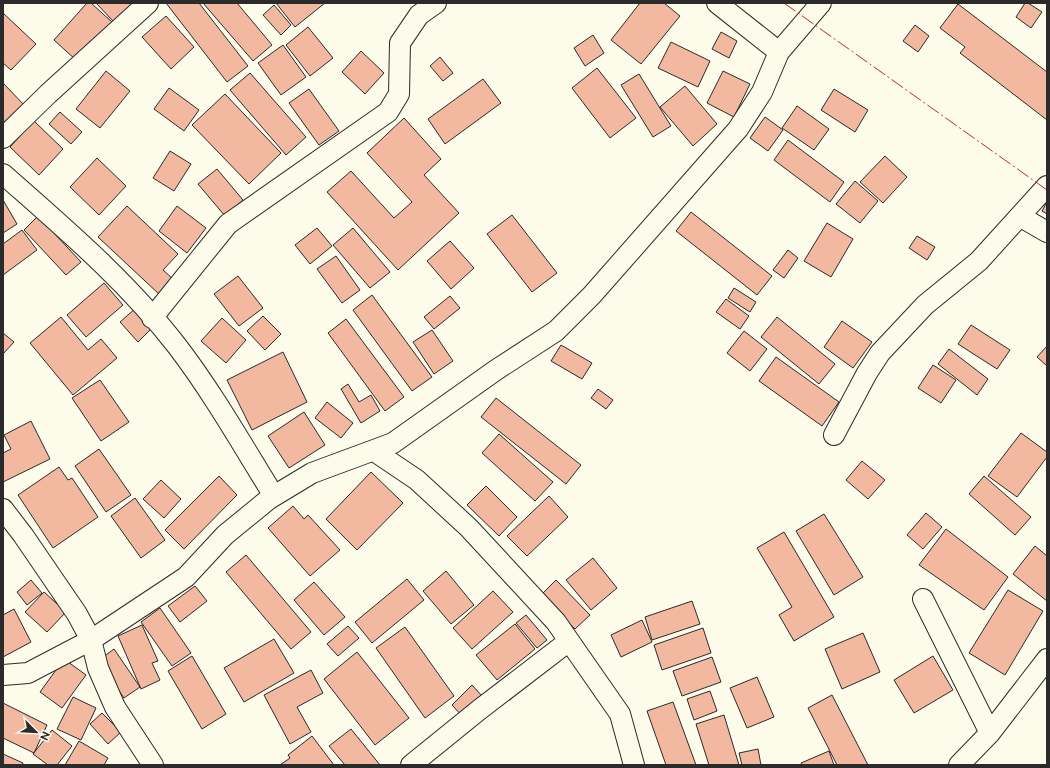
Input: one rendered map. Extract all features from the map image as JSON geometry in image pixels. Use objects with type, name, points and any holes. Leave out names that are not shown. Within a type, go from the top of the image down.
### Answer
[{"type":"street","points":[[3,138],[48,94],[148,3]]},
{"type":"street","points":[[152,318],[228,224],[388,112],[399,94],[400,43],[419,15],[436,3]]},
{"type":"street","points":[[717,3],[779,52]]},
{"type":"street","points":[[3,675],[28,673],[91,640],[186,577],[225,535],[274,496],[312,473],[394,443],[496,370],[556,331],[592,295],[738,129],[762,92],[779,52],[821,3]]},
{"type":"street","points":[[3,174],[112,271],[177,346],[218,406],[274,496]]},
{"type":"street","points":[[834,435],[880,353],[925,305],[979,261],[1021,217],[1047,186]]},
{"type":"street","points":[[1021,217],[1047,232]]},
{"type":"street","points":[[374,451],[416,480],[469,528],[556,622],[620,714],[634,765]]},
{"type":"street","points":[[3,509],[23,535],[77,614],[91,640],[98,668],[115,707],[153,765]]},
{"type":"street","points":[[923,598],[990,733]]},
{"type":"street","points":[[411,765],[479,710],[569,641]]},
{"type":"street","points":[[959,765],[990,733],[1047,659]]},
{"type":"building","points":[[87,3],[91,3],[112,22],[77,61],[54,40]]},
{"type":"building","points":[[96,3],[133,3],[113,21]]},
{"type":"building","points":[[166,3],[199,3],[248,66],[227,82]]},
{"type":"building","points":[[203,3],[237,3],[272,45],[253,61]]},
{"type":"building","points":[[276,3],[325,3],[295,27]]},
{"type":"building","points":[[640,3],[664,3],[680,16],[641,64],[611,40]]},
{"type":"building","points":[[1025,3],[1028,3],[1042,12],[1031,28],[1016,17]]},
{"type":"building","points":[[958,4],[1047,72],[1047,120],[960,53],[965,47],[940,28]]},
{"type":"building","points":[[274,5],[291,25],[281,35],[263,15]]},
{"type":"building","points":[[3,13],[36,44],[11,70],[3,63]]},
{"type":"building","points":[[166,16],[194,47],[171,69],[142,37]]},
{"type":"building","points":[[915,25],[929,36],[918,52],[903,41]]},
{"type":"building","points":[[308,27],[333,58],[310,76],[286,45]]},
{"type":"building","points":[[721,32],[737,41],[729,58],[712,49]]},
{"type":"building","points":[[593,35],[604,53],[585,66],[574,48]]},
{"type":"building","points":[[671,42],[710,61],[698,87],[658,68]]},
{"type":"building","points":[[283,45],[306,77],[281,95],[258,63]]},
{"type":"building","points":[[361,51],[384,73],[365,94],[342,72]]},
{"type":"building","points":[[440,57],[453,73],[443,81],[430,66]]},
{"type":"building","points":[[597,68],[636,118],[610,138],[572,88]]},
{"type":"building","points":[[106,71],[130,91],[100,128],[76,109]]},
{"type":"building","points":[[723,71],[750,84],[734,117],[707,103]]},
{"type":"building","points":[[250,73],[306,137],[286,155],[230,90]]},
{"type":"building","points":[[639,74],[671,126],[653,137],[621,85]]},
{"type":"building","points":[[483,79],[501,103],[445,144],[428,119]]},
{"type":"building","points":[[3,83],[26,107],[3,129]]},
{"type":"building","points":[[685,86],[717,124],[693,146],[660,107]]},
{"type":"building","points":[[169,88],[199,110],[184,131],[154,109]]},
{"type":"building","points":[[309,89],[339,131],[319,145],[289,103]]},
{"type":"building","points":[[834,89],[868,110],[855,132],[821,110]]},
{"type":"building","points":[[225,94],[281,153],[249,184],[192,125]]},
{"type":"building","points":[[797,106],[829,129],[814,150],[782,128]]},
{"type":"building","points":[[60,112],[82,132],[71,144],[49,124]]},
{"type":"building","points":[[765,117],[783,130],[768,151],[750,138]]},
{"type":"building","points":[[404,118],[441,159],[424,175],[459,213],[398,270],[327,192],[351,171],[394,218],[412,202],[367,153]]},
{"type":"building","points":[[34,121],[63,149],[39,175],[10,147]]},
{"type":"building","points":[[788,140],[844,182],[830,202],[774,160]]},
{"type":"building","points":[[170,151],[191,164],[174,191],[153,178]]},
{"type":"building","points":[[885,156],[907,177],[883,203],[860,182]]},
{"type":"building","points":[[97,158],[126,186],[99,215],[70,187]]},
{"type":"building","points":[[217,169],[243,200],[225,216],[198,184]]},
{"type":"building","points":[[855,181],[878,201],[860,223],[836,204]]},
{"type":"building","points":[[3,200],[17,224],[3,233]]},
{"type":"building","points":[[1047,202],[1047,214],[1042,211]]},
{"type":"building","points":[[127,206],[178,254],[163,270],[174,280],[160,295],[98,237]]},
{"type":"building","points":[[177,206],[206,228],[187,253],[159,231]]},
{"type":"building","points":[[691,212],[772,276],[757,295],[676,231]]},
{"type":"building","points":[[512,215],[557,273],[532,292],[487,234]]},
{"type":"building","points":[[38,216],[81,262],[66,275],[24,230]]},
{"type":"building","points":[[827,223],[853,239],[831,277],[804,261]]},
{"type":"building","points":[[317,228],[332,246],[310,264],[295,245]]},
{"type":"building","points":[[353,228],[390,272],[370,288],[333,245]]},
{"type":"building","points":[[22,230],[37,250],[3,275],[3,244]]},
{"type":"building","points":[[917,236],[935,247],[927,260],[909,248]]},
{"type":"building","points":[[450,241],[474,268],[451,289],[427,261]]},
{"type":"building","points":[[788,250],[798,258],[784,278],[773,270]]},
{"type":"building","points":[[336,256],[360,290],[342,303],[317,269]]},
{"type":"building","points":[[238,276],[263,308],[239,326],[214,294]]},
{"type":"building","points":[[104,283],[123,305],[86,337],[67,315]]},
{"type":"building","points":[[734,288],[756,302],[750,312],[728,298]]},
{"type":"building","points":[[372,295],[432,377],[412,391],[353,310]]},
{"type":"building","points":[[450,296],[460,308],[434,329],[424,317]]},
{"type":"building","points":[[726,299],[749,316],[740,329],[716,312]]},
{"type":"building","points":[[137,307],[154,326],[138,342],[120,322]]},
{"type":"building","points":[[263,316],[281,334],[265,350],[247,331]]},
{"type":"building","points":[[61,317],[88,350],[101,339],[117,358],[73,395],[30,343]]},
{"type":"building","points":[[777,317],[835,364],[819,384],[761,337]]},
{"type":"building","points":[[222,318],[246,340],[226,363],[201,341]]},
{"type":"building","points":[[346,319],[404,397],[385,411],[328,333]]},
{"type":"building","points":[[842,321],[872,342],[853,368],[824,347]]},
{"type":"building","points":[[971,325],[1010,350],[997,369],[958,344]]},
{"type":"building","points":[[432,330],[453,361],[434,374],[413,342]]},
{"type":"building","points":[[744,331],[767,349],[750,371],[727,353]]},
{"type":"building","points":[[3,333],[14,342],[3,354]]},
{"type":"building","points":[[561,345],[592,363],[582,379],[551,361]]},
{"type":"building","points":[[1047,346],[1047,366],[1037,357]]},
{"type":"building","points":[[949,349],[988,379],[977,395],[938,364]]},
{"type":"building","points":[[283,352],[307,402],[252,430],[227,380]]},
{"type":"building","points":[[776,357],[839,402],[822,426],[759,381]]},
{"type":"building","points":[[933,365],[956,380],[941,403],[918,388]]},
{"type":"building","points":[[100,380],[129,422],[101,441],[72,398]]},
{"type":"building","points":[[348,384],[359,402],[371,395],[380,411],[361,423],[341,389]]},
{"type":"building","points":[[598,389],[613,400],[606,409],[591,398]]},
{"type":"building","points":[[496,398],[581,465],[566,484],[481,417]]},
{"type":"building","points":[[327,402],[353,423],[341,438],[315,418]]},
{"type":"building","points":[[304,412],[325,445],[289,468],[268,436]]},
{"type":"building","points":[[31,421],[50,459],[3,482],[3,453],[11,449],[4,435]]},
{"type":"building","points":[[1021,433],[1047,452],[1047,457],[1017,497],[988,476]]},
{"type":"building","points":[[499,434],[553,482],[535,501],[482,453]]},
{"type":"building","points":[[99,449],[131,495],[106,512],[75,466]]},
{"type":"building","points":[[862,461],[885,480],[868,499],[846,480]]},
{"type":"building","points":[[59,467],[68,480],[72,478],[98,517],[53,548],[18,495]]},
{"type":"building","points":[[371,472],[403,503],[357,550],[326,519]]},
{"type":"building","points":[[219,476],[237,495],[184,549],[165,530]]},
{"type":"building","points":[[984,476],[1031,517],[1015,535],[969,494]]},
{"type":"building","points":[[161,480],[181,499],[164,518],[143,499]]},
{"type":"building","points":[[486,486],[517,517],[499,536],[467,505]]},
{"type":"building","points":[[549,496],[568,517],[527,556],[507,536]]},
{"type":"building","points":[[135,498],[165,540],[141,558],[111,516]]},
{"type":"building","points":[[293,506],[304,519],[308,515],[340,550],[310,576],[268,528]]},
{"type":"building","points":[[926,513],[942,527],[923,549],[907,535]]},
{"type":"building","points":[[824,514],[863,577],[834,595],[796,531]]},
{"type":"building","points":[[946,529],[1008,577],[984,610],[919,565]]},
{"type":"building","points":[[784,532],[834,617],[794,641],[779,615],[792,607],[757,548]]},
{"type":"building","points":[[1035,546],[1047,556],[1047,601],[1013,574]]},
{"type":"building","points":[[246,555],[311,632],[291,649],[226,572]]},
{"type":"building","points":[[593,558],[617,588],[591,610],[566,580]]},
{"type":"building","points":[[446,571],[474,605],[451,624],[423,591]]},
{"type":"building","points":[[407,579],[424,600],[372,643],[355,622]]},
{"type":"building","points":[[31,580],[42,593],[27,605],[17,592]]},
{"type":"building","points":[[556,580],[590,615],[575,629],[541,595]]},
{"type":"building","points":[[314,582],[345,617],[324,635],[294,600]]},
{"type":"building","points":[[195,586],[207,601],[180,622],[168,606]]},
{"type":"building","points":[[1008,590],[1043,611],[1005,675],[969,653]]},
{"type":"building","points":[[493,591],[513,612],[472,649],[453,628]]},
{"type":"building","points":[[44,592],[66,612],[47,632],[25,612]]},
{"type":"building","points":[[692,601],[700,624],[652,640],[645,617]]},
{"type":"building","points":[[160,608],[191,653],[172,666],[141,622]]},
{"type":"building","points":[[14,609],[31,642],[3,657],[3,615]]},
{"type":"building","points":[[526,615],[547,640],[537,648],[516,623]]},
{"type":"building","points":[[642,620],[652,642],[621,657],[611,635]]},
{"type":"building","points":[[515,624],[535,649],[497,680],[476,655]]},
{"type":"building","points":[[142,625],[158,661],[152,663],[160,680],[141,689],[118,636]]},
{"type":"building","points":[[348,626],[359,638],[338,656],[327,644]]},
{"type":"building","points":[[405,627],[454,696],[425,718],[376,648]]},
{"type":"building","points":[[703,628],[711,653],[662,670],[654,645]]},
{"type":"building","points":[[863,633],[880,672],[842,689],[825,649]]},
{"type":"building","points":[[274,639],[294,673],[244,702],[224,668]]},
{"type":"building","points":[[114,649],[140,687],[124,698],[98,661]]},
{"type":"building","points":[[357,652],[409,718],[375,745],[324,679]]},
{"type":"building","points":[[192,656],[226,714],[202,729],[168,671]]},
{"type":"building","points":[[933,656],[953,690],[914,713],[894,680]]},
{"type":"building","points":[[712,657],[721,682],[682,696],[673,671]]},
{"type":"building","points":[[64,659],[86,675],[62,708],[40,692]]},
{"type":"building","points":[[311,670],[323,693],[297,707],[311,732],[290,744],[264,695]]},
{"type":"building","points":[[757,677],[774,717],[747,728],[730,688]]},
{"type":"building","points":[[472,685],[482,696],[462,716],[452,705]]},
{"type":"building","points":[[710,691],[717,711],[694,720],[687,699]]},
{"type":"building","points":[[832,695],[868,765],[837,765],[808,708]]},
{"type":"building","points":[[73,697],[96,708],[81,740],[57,729]]},
{"type":"building","points":[[673,702],[696,765],[666,765],[647,711]]},
{"type":"building","points":[[3,703],[47,725],[34,753],[3,738]]},
{"type":"building","points":[[102,713],[121,732],[108,744],[90,724]]},
{"type":"building","points":[[724,715],[739,765],[709,765],[696,724]]},
{"type":"building","points":[[351,729],[380,765],[345,765],[329,746]]},
{"type":"building","points":[[52,730],[72,746],[57,765],[48,765],[33,754]]},
{"type":"building","points":[[312,736],[334,765],[280,765],[290,758],[288,755]]},
{"type":"building","points":[[79,741],[108,758],[104,765],[65,765]]},
{"type":"building","points":[[758,749],[761,765],[742,765],[739,753]]},
{"type":"building","points":[[829,751],[834,765],[802,765],[801,763]]},
{"type":"building","points":[[3,754],[23,763],[22,765],[3,765]]},
{"type":"power","points":[[784,3],[1047,190]]}]
